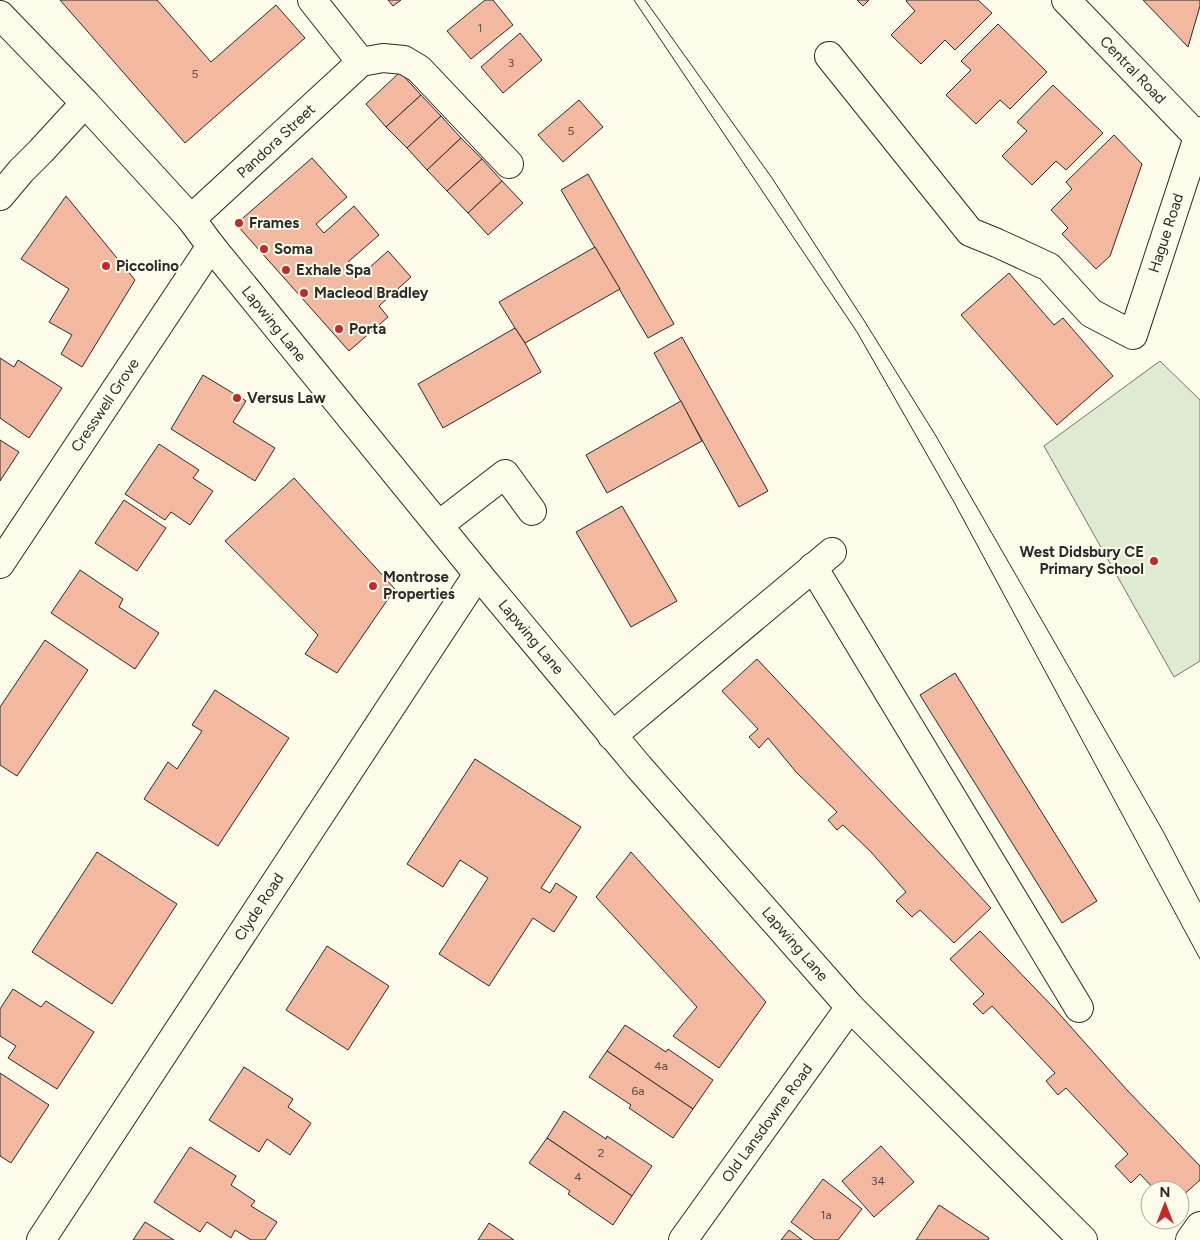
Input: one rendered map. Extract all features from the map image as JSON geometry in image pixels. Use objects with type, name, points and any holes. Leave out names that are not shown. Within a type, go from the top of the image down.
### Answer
[{"type":"street","points":[[312,0],[361,62],[383,58],[404,60],[419,69],[509,164]]},
{"type":"street","name":"Central Road","points":[[1066,0],[1199,136]]},
{"type":"street","name":"Lapwing Lane","points":[[0,16],[85,103],[190,219],[612,736],[850,1007],[1083,1240]]},
{"type":"street","name":"Hague Road","points":[[829,56],[970,232],[1049,267],[1091,313],[1134,335],[1199,136]]},
{"type":"street","name":"Pandora Street","points":[[190,219],[361,62]]},
{"type":"street","points":[[0,196],[85,103]]},
{"type":"street","name":"Cresswell Grove","points":[[0,564],[211,246]]},
{"type":"street","points":[[439,525],[505,474],[532,510]]},
{"type":"street","points":[[612,736],[822,560],[1079,1008]]},
{"type":"street","name":"Clyde Road","points":[[41,1240],[478,574]]},
{"type":"street","name":"Old Lansdowne Road","points":[[683,1240],[850,1007]]},
{"type":"street","points":[[1190,1240],[1200,1226]]},
{"type":"green space","name":"West Didsbury CE Primary School","points":[[1160,361],[1200,400],[1200,661],[1174,677],[1044,446]]},
{"type":"building","points":[[60,0],[157,0],[211,62],[276,5],[305,38],[185,143]]},
{"type":"building","points":[[388,0],[401,0],[393,6]]},
{"type":"building","points":[[485,0],[493,0],[513,25],[471,59],[447,31]]},
{"type":"building","points":[[857,0],[869,0],[863,6]]},
{"type":"building","points":[[907,0],[978,0],[992,13],[955,50],[945,40],[921,64],[891,35],[915,11]]},
{"type":"building","points":[[1143,0],[1200,0],[1188,47]]},
{"type":"building","points":[[998,24],[1047,72],[1010,109],[1000,100],[976,124],[946,95],[971,70],[961,61]]},
{"type":"building","points":[[520,33],[542,60],[503,93],[481,67]]},
{"type":"building","points":[[400,72],[421,95],[386,127],[366,104]]},
{"type":"building","points":[[1053,85],[1103,133],[1066,170],[1056,161],[1032,185],[1002,156],[1027,131],[1017,122]]},
{"type":"building","points":[[421,95],[441,116],[407,148],[386,127]]},
{"type":"building","points":[[579,100],[603,127],[563,162],[538,135]]},
{"type":"building","points":[[441,116],[461,138],[427,170],[407,148]]},
{"type":"building","points":[[1114,135],[1142,164],[1110,256],[1096,269],[1062,234],[1068,228],[1051,210],[1072,189],[1066,182]]},
{"type":"building","points":[[461,138],[482,159],[447,191],[427,170]]},
{"type":"building","points":[[312,158],[347,197],[316,224],[324,233],[354,206],[379,235],[348,262],[360,276],[388,251],[411,277],[379,306],[388,317],[349,351],[236,224]]},
{"type":"building","points":[[482,159],[502,181],[468,213],[447,191]]},
{"type":"building","points":[[588,174],[674,324],[648,338],[561,190]]},
{"type":"building","points":[[502,181],[523,203],[488,235],[468,213]]},
{"type":"building","points":[[66,196],[135,280],[82,367],[61,354],[72,335],[49,322],[69,289],[21,259]]},
{"type":"building","points":[[595,247],[620,289],[525,343],[499,302]]},
{"type":"building","points":[[1009,273],[1054,325],[1063,318],[1113,376],[1057,425],[961,315]]},
{"type":"building","points":[[515,328],[541,372],[443,428],[418,384]]},
{"type":"building","points":[[682,337],[768,491],[739,507],[654,353]]},
{"type":"building","points":[[0,358],[14,367],[18,360],[62,388],[29,438],[0,418]]},
{"type":"building","points":[[203,375],[246,401],[233,422],[275,448],[255,481],[171,429]]},
{"type":"building","points":[[681,401],[702,441],[607,493],[586,455]]},
{"type":"building","points":[[0,440],[19,452],[0,481]]},
{"type":"building","points":[[159,444],[199,470],[193,478],[213,491],[190,525],[171,512],[165,520],[125,494]]},
{"type":"building","points":[[294,478],[395,589],[337,673],[305,654],[318,635],[225,541]]},
{"type":"building","points":[[124,500],[166,528],[137,571],[95,543]]},
{"type":"building","points":[[622,506],[677,601],[631,627],[576,532]]},
{"type":"building","points":[[80,570],[123,599],[119,607],[159,633],[135,669],[51,613]]},
{"type":"building","points":[[45,640],[88,670],[17,776],[0,765],[0,707]]},
{"type":"building","points":[[757,659],[991,908],[954,943],[920,910],[912,917],[896,901],[906,892],[871,852],[843,825],[837,830],[828,820],[837,812],[796,772],[768,738],[759,748],[749,737],[758,729],[722,691]]},
{"type":"building","points":[[955,673],[1097,901],[1062,923],[920,695]]},
{"type":"building","points":[[215,690],[289,738],[218,846],[144,799],[168,762],[177,769],[202,731],[192,725]]},
{"type":"building","points":[[475,759],[581,827],[541,888],[550,893],[556,883],[577,897],[554,932],[533,918],[489,986],[439,954],[488,878],[460,860],[443,887],[407,864]]},
{"type":"building","points":[[97,852],[177,904],[112,1004],[32,952]]},
{"type":"building","points":[[631,852],[766,1002],[719,1068],[673,1036],[697,1007],[596,897]]},
{"type":"building","points":[[980,931],[1200,1166],[1200,1180],[1190,1189],[1190,1180],[1146,1180],[1140,1174],[1131,1183],[1115,1166],[1128,1154],[1066,1088],[1058,1095],[1046,1081],[1055,1073],[992,1006],[983,1014],[973,1004],[984,994],[950,959]]},
{"type":"building","points":[[327,946],[389,986],[348,1050],[286,1010]]},
{"type":"building","points":[[13,989],[41,1007],[46,1001],[94,1032],[57,1089],[8,1058],[16,1046],[0,1036],[0,1009]]},
{"type":"building","points":[[625,1025],[666,1052],[668,1049],[713,1080],[693,1109],[607,1051]]},
{"type":"building","points":[[607,1051],[693,1109],[673,1138],[629,1108],[631,1105],[589,1077]]},
{"type":"building","points":[[244,1067],[293,1099],[288,1107],[311,1123],[290,1155],[267,1139],[259,1152],[209,1120]]},
{"type":"building","points":[[0,1073],[49,1105],[11,1163],[0,1156]]},
{"type":"building","points":[[564,1111],[606,1139],[607,1136],[652,1166],[632,1196],[547,1138]]},
{"type":"building","points":[[547,1138],[632,1196],[613,1225],[568,1194],[570,1191],[529,1163]]},
{"type":"building","points":[[881,1146],[914,1182],[874,1217],[842,1181]]},
{"type":"building","points":[[190,1147],[236,1176],[231,1185],[255,1201],[251,1206],[277,1222],[265,1240],[251,1240],[235,1230],[231,1238],[207,1222],[200,1232],[154,1202]]},
{"type":"building","points":[[823,1179],[862,1209],[838,1240],[815,1240],[791,1222]]},
{"type":"building","points":[[939,1205],[989,1238],[988,1240],[916,1240]]},
{"type":"building","points":[[145,1222],[174,1240],[133,1240]]},
{"type":"building","points":[[489,1223],[514,1240],[478,1240]]},
{"type":"building","points":[[789,1230],[802,1240],[781,1240]]},
{"type":"tram line","points":[[634,0],[857,332],[954,502],[1200,959]]},
{"type":"tram line","points":[[645,0],[772,178],[936,436],[1163,831],[1200,902]]},
{"type":"place","name":"Frames","points":[[239,223]]},
{"type":"place","name":"Soma","points":[[264,249]]},
{"type":"place","name":"Piccolino","points":[[106,266]]},
{"type":"place","name":"Exhale Spa","points":[[286,270]]},
{"type":"place","name":"Macleod Bradley","points":[[304,293]]},
{"type":"place","name":"Porta","points":[[339,329]]},
{"type":"place","name":"Versus Law","points":[[237,398]]},
{"type":"place","name":"West Didsbury CE Primary School","points":[[1154,561]]},
{"type":"place","name":"Montrose Properties","points":[[373,586]]}]
